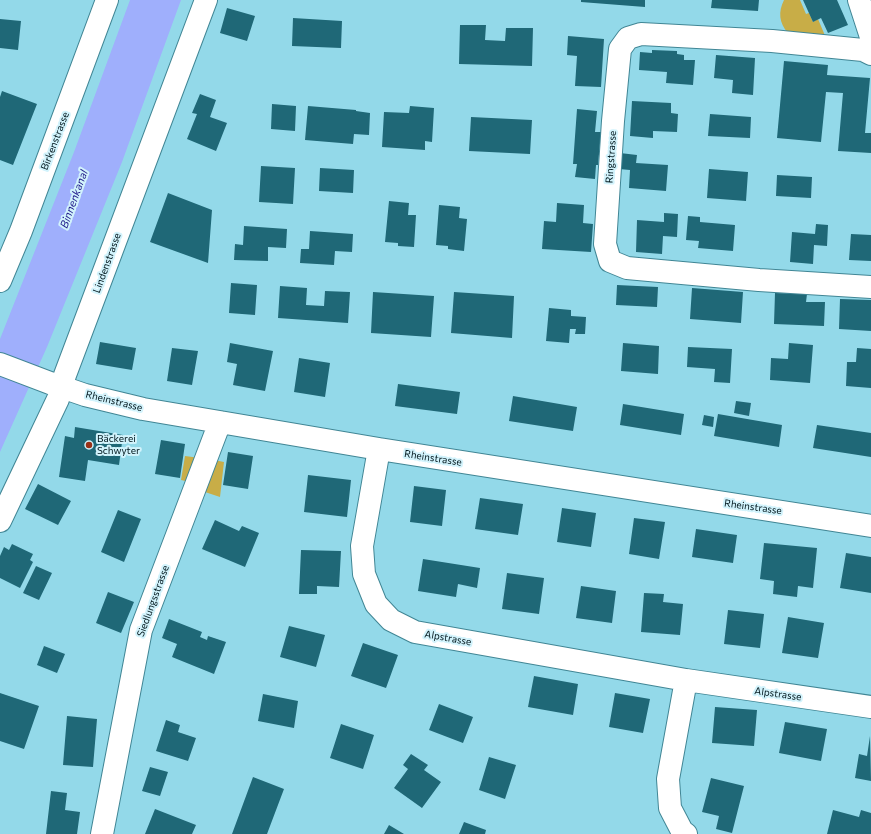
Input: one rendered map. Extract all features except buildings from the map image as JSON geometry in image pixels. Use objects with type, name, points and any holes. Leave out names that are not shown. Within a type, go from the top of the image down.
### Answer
[{"type":"street","name":"Birkenstrasse","points":[[0,281],[26,217],[107,0]]},
{"type":"street","name":"Lindenstrasse","points":[[0,522],[58,399],[56,385],[206,0]]},
{"type":"street","points":[[859,0],[871,37]]},
{"type":"street","name":"Ringstrasse","points":[[871,54],[863,50],[772,41],[641,34],[628,38],[620,49],[613,121],[605,244],[610,260],[627,268],[759,280],[871,287]]},
{"type":"street","name":"Rheinstrasse","points":[[0,364],[85,395],[143,409],[379,449],[871,526]]},
{"type":"street","name":"Siedlungsstrasse","points":[[102,834],[141,630],[220,422]]},
{"type":"street","name":"Alpstrasse","points":[[379,449],[362,546],[364,574],[376,604],[391,620],[415,632],[686,680],[871,707]]},
{"type":"street","points":[[686,680],[668,779],[670,808],[682,831],[686,834]]},
{"type":"shaded area","points":[[784,0],[800,0],[806,14],[809,13],[813,22],[818,19],[826,38],[788,33],[780,17]]},
{"type":"shaded area","points":[[185,456],[200,458],[190,482],[181,480]]},
{"type":"shaded area","points":[[214,460],[224,462],[220,497],[202,491]]},
{"type":"water","name":"Binnenkanal","points":[[130,0],[181,0],[122,162],[47,347],[0,452],[0,339],[74,152]]},
{"type":"place","name":"Bäckerei Schwyter","points":[[89,445]]}]
